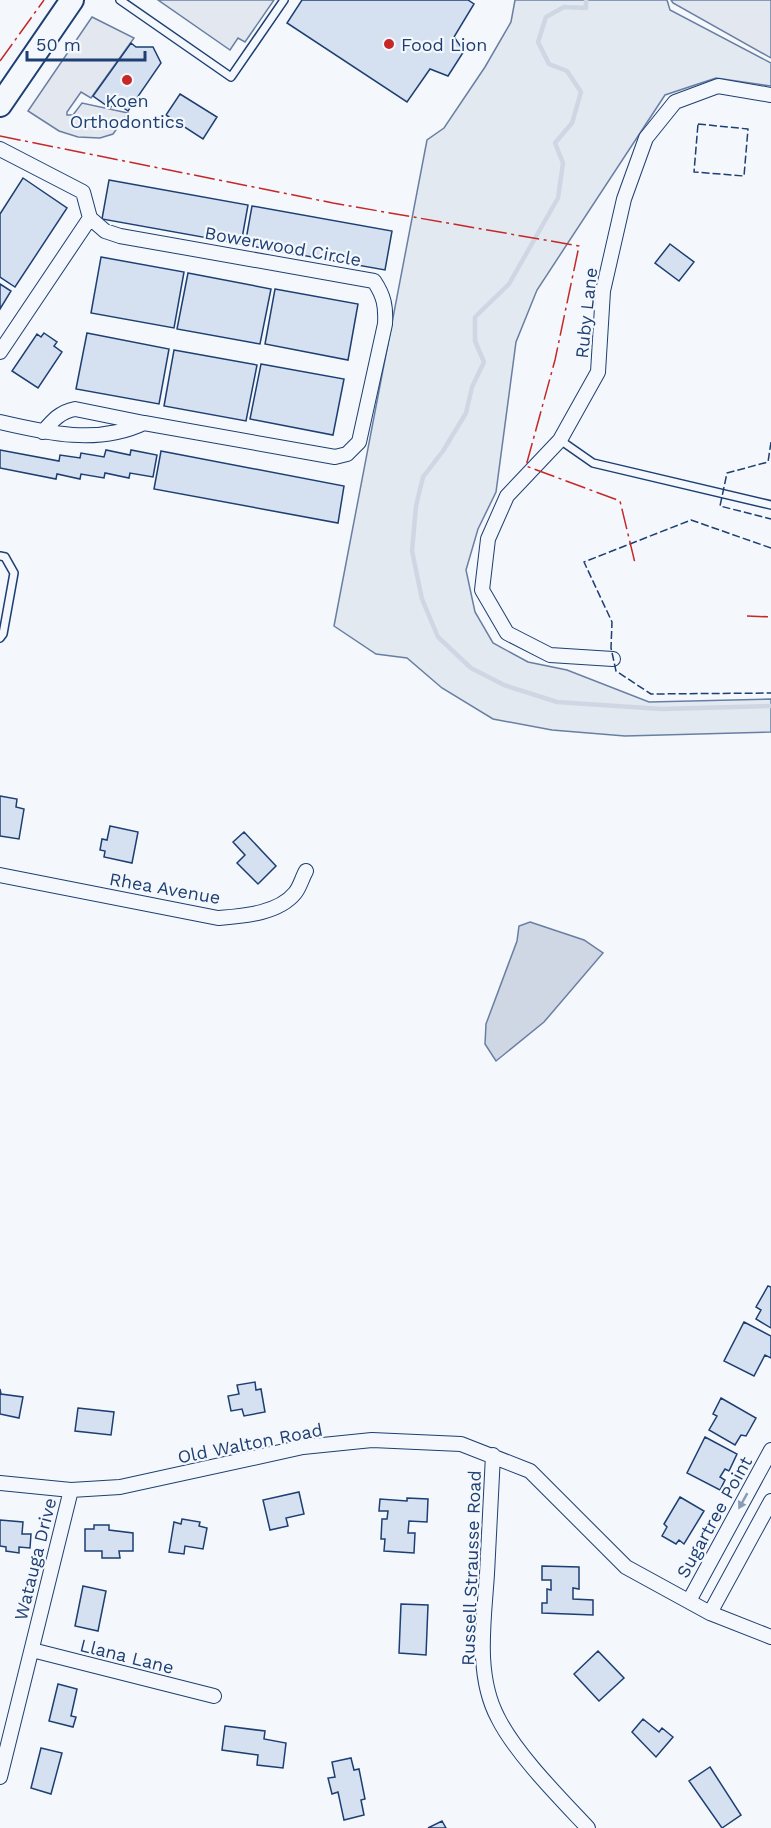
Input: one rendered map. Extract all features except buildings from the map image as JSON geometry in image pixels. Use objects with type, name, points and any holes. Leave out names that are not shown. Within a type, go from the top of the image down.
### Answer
[{"type":"main road","points":[[0,105],[72,0]]},
{"type":"street","name":"Ruby Lane","points":[[613,659],[550,655],[507,633],[482,591],[488,539],[507,496],[560,440],[598,372],[603,291],[624,199],[646,138],[675,102],[718,86],[771,95]]},
{"type":"street","points":[[0,149],[83,192],[90,218],[0,352]]},
{"type":"street","name":"Bowerwood Circle","points":[[43,432],[56,417],[65,411],[75,409],[321,456],[335,457],[347,454],[359,442],[385,324],[386,306],[383,294],[374,281],[120,236],[105,231],[90,218]]},
{"type":"street","name":"Bowerwood Circle","points":[[0,422],[53,435],[109,434],[127,431],[144,423]]},
{"type":"street","name":"Rhea Avenue","points":[[0,875],[218,918],[246,916],[272,908],[294,894],[306,871]]},
{"type":"street","name":"Old Walton Road","points":[[0,1483],[71,1490],[120,1487],[303,1447],[372,1440],[461,1444],[493,1455],[530,1472],[626,1567],[710,1613],[771,1637]]},
{"type":"street","name":"Sugartree Point","points":[[689,1601],[771,1450]]},
{"type":"street","name":"Russell Strausse Road","points":[[493,1455],[484,1627],[484,1672],[488,1697],[498,1720],[541,1776],[588,1828]]},
{"type":"street","name":"Watauga Drive","points":[[0,1777],[71,1490]]},
{"type":"street","points":[[710,1613],[771,1502]]},
{"type":"street","name":"Llana Lane","points":[[32,1650],[214,1696]]},
{"type":"lane","points":[[120,0],[231,77],[285,0]]},
{"type":"lane","points":[[560,440],[579,456],[610,468],[771,505]]},
{"type":"lane","points":[[0,556],[5,557],[14,573],[3,634],[0,638]]},
{"type":"shaded area","points":[[158,0],[274,0],[245,42],[238,38],[230,50]]},
{"type":"shaded area","points":[[515,0],[667,0],[670,10],[771,63],[771,86],[716,78],[665,95],[537,290],[516,342],[496,492],[478,529],[466,570],[475,612],[493,643],[528,662],[567,670],[649,702],[771,699],[771,732],[625,736],[552,730],[493,719],[442,688],[407,658],[376,654],[334,626],[427,140],[444,128],[485,67],[511,22]]},
{"type":"shaded area","points":[[671,0],[771,0],[771,58],[673,3]]},
{"type":"shaded area","points":[[92,17],[134,38],[91,98],[81,92],[67,112],[67,115],[73,115],[82,103],[128,113],[113,134],[100,138],[78,137],[59,131],[28,111]]},
{"type":"shaded area","points":[[530,922],[584,940],[603,953],[544,1022],[496,1061],[485,1044],[486,1024],[517,941],[519,926]]},
{"type":"waterway","points":[[586,0],[586,8],[564,7],[546,17],[538,42],[549,64],[567,71],[581,92],[572,123],[555,143],[563,163],[558,198],[509,284],[475,317],[475,341],[484,362],[472,387],[466,413],[443,451],[423,477],[416,506],[412,551],[422,599],[438,637],[471,668],[504,685],[557,702],[661,709],[771,706]]},
{"type":"fence","points":[[698,124],[748,129],[744,176],[694,172],[698,124]]},
{"type":"fence","points":[[771,442],[768,462],[727,473],[720,506],[771,519]]},
{"type":"fence","points":[[771,548],[691,520],[584,562],[612,622],[611,648],[616,671],[651,694],[771,693]]},
{"type":"power","points":[[0,61],[44,0]]},
{"type":"power","points":[[0,136],[333,203],[579,246],[555,360],[526,466],[620,501],[635,563]]},
{"type":"power","points":[[747,616],[771,617]]},
{"type":"place","name":"Food Lion","points":[[389,44]]},
{"type":"place","name":"Koen Orthodontics","points":[[127,80]]}]
